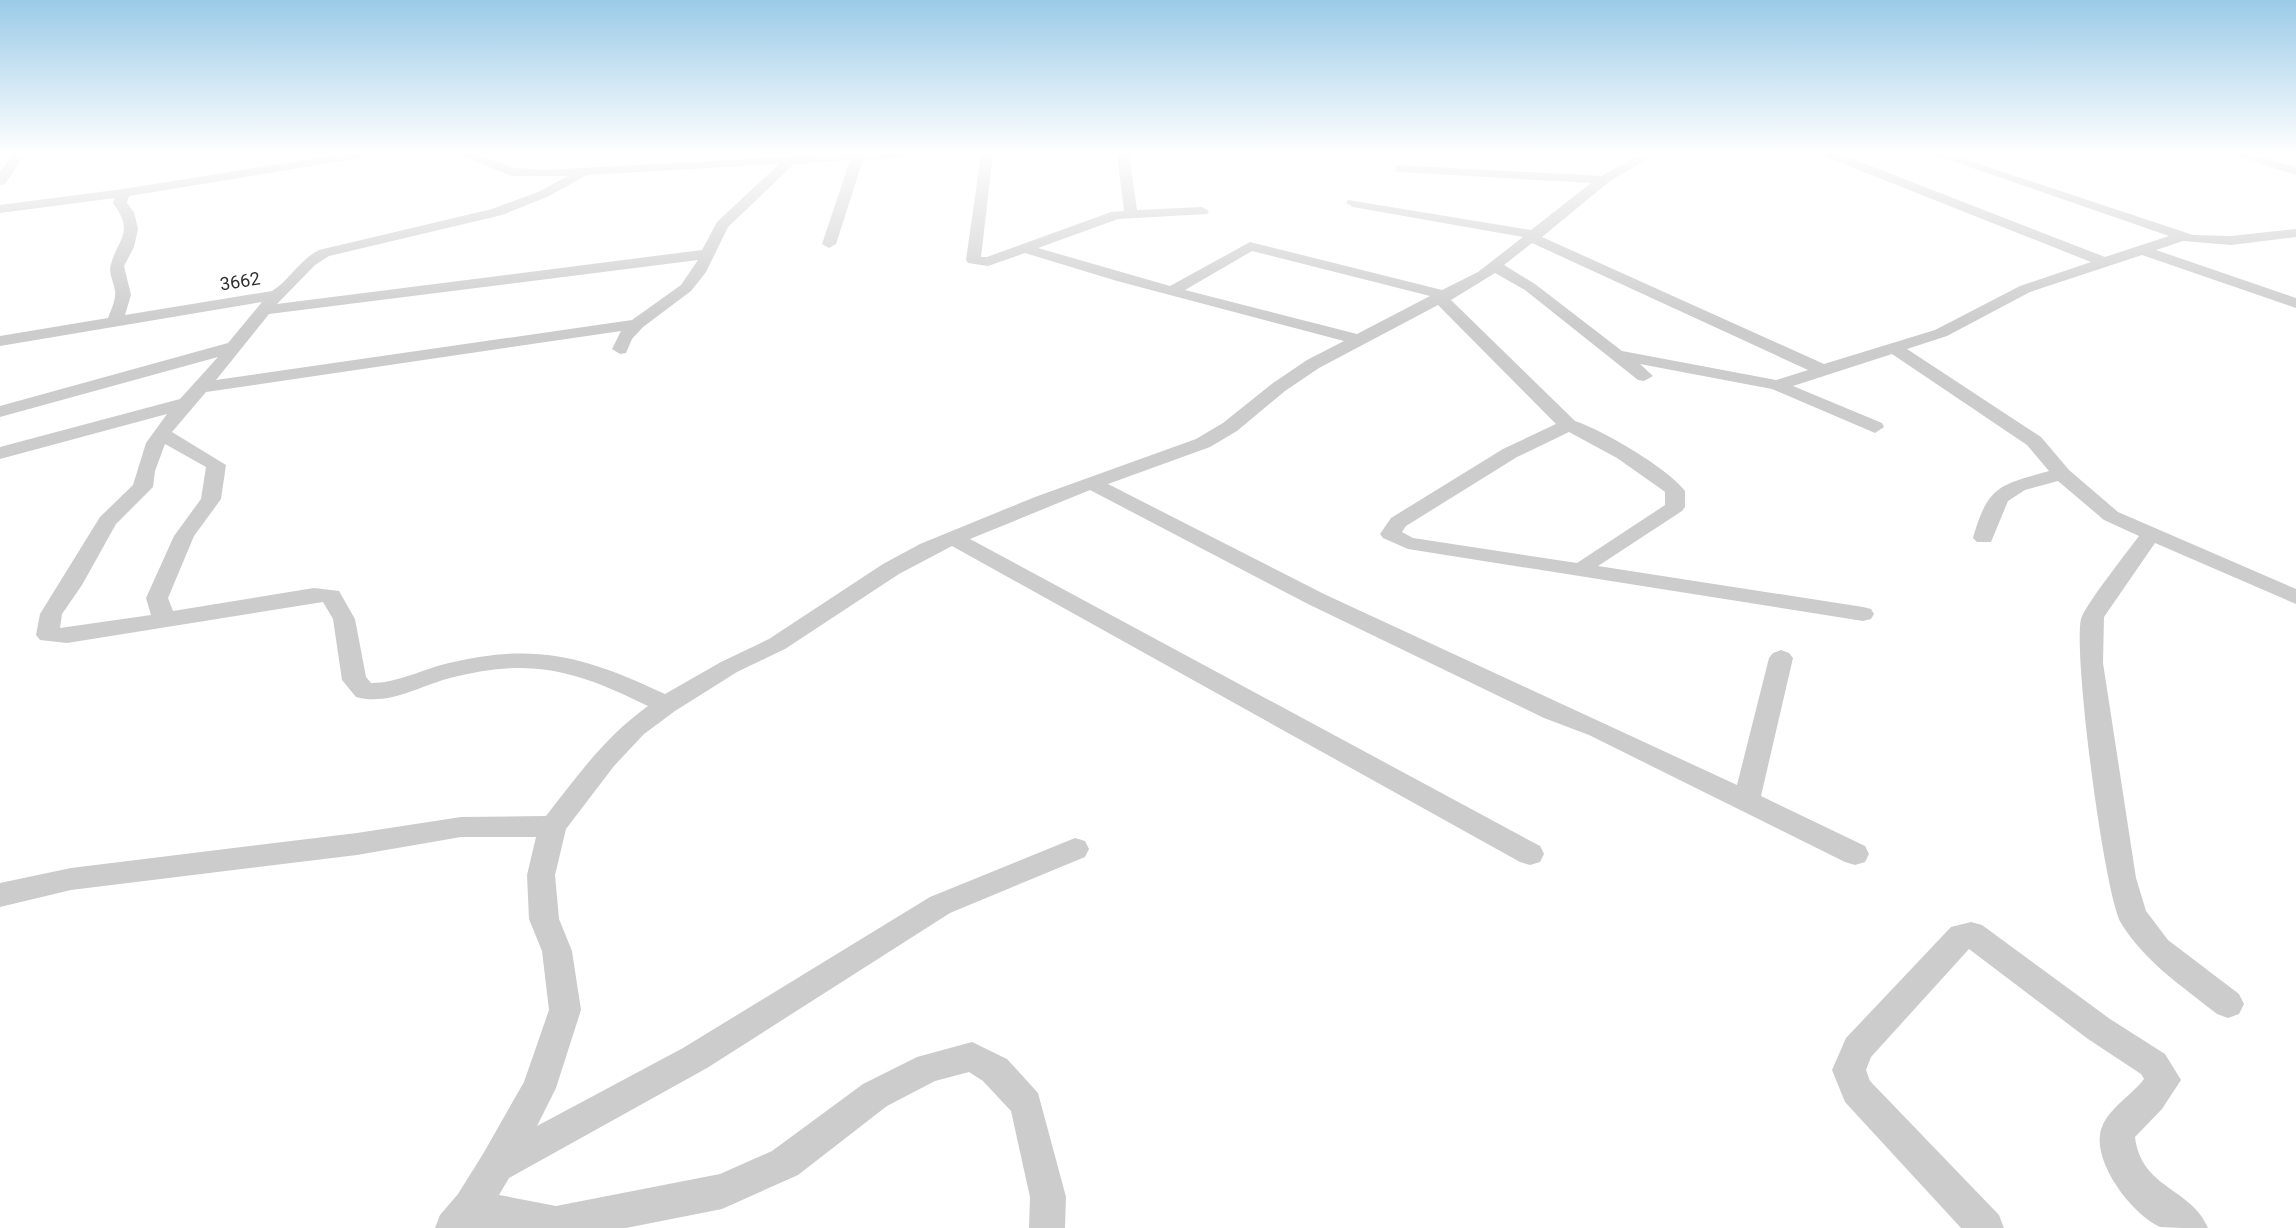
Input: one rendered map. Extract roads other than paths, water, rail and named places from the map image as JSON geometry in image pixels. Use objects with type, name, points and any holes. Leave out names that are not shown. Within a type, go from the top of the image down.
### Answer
[{"type":"street","points":[[115,322],[123,295],[117,266],[127,247],[131,229],[127,211]]},
{"type":"street","name":"3662","points":[[0,341],[276,295],[288,286],[309,260],[327,251],[426,230],[493,211]]},
{"type":"street","points":[[620,349],[624,338],[637,324],[686,288],[699,272],[722,225],[737,211]]},
{"type":"street","points":[[829,244],[840,211]]},
{"type":"street","points":[[979,211],[973,260],[988,262],[1092,223],[1131,213],[1191,211]]},
{"type":"street","points":[[1394,211],[1534,236],[1825,371]]},
{"type":"street","points":[[1047,1228],[1048,1197],[1026,1104],[995,1070],[972,1057],[929,1068],[876,1095],[785,1163],[722,1191],[556,1224],[462,1217],[496,1166],[539,1088],[565,1010],[557,951],[544,919],[541,875],[553,826],[605,759],[635,728],[666,705],[729,667],[777,645],[891,569],[953,538],[1042,500],[1203,443],[1230,427],[1279,387],[1495,266],[1564,211]]},
{"type":"street","points":[[1977,211],[2104,262]]},
{"type":"street","points":[[2107,211],[2181,237],[2214,242],[2296,233]]},
{"type":"street","points":[[1777,385],[1941,333],[2025,289],[2181,237]]},
{"type":"street","points":[[1174,290],[1250,246],[1443,297],[1568,425]]},
{"type":"street","points":[[1022,248],[1359,340]]},
{"type":"street","points":[[2142,250],[2296,303]]},
{"type":"street","points":[[263,310],[709,254]]},
{"type":"street","points":[[1495,266],[1530,287],[1644,376]]},
{"type":"street","points":[[276,295],[200,388],[182,404],[151,450],[144,471],[143,486],[107,521],[71,585],[51,614],[48,635],[67,636],[314,595],[331,596],[344,619],[354,680],[365,691],[381,692],[478,663],[504,659],[551,659],[619,683],[666,705]]},
{"type":"street","points":[[200,388],[637,324]]},
{"type":"street","points":[[0,412],[233,347]]},
{"type":"street","points":[[1896,349],[2035,441],[2062,474],[2111,516],[2296,597]]},
{"type":"street","points":[[1617,355],[1777,385],[1875,427]]},
{"type":"street","points":[[0,453],[182,404]]},
{"type":"street","points":[[1584,571],[1587,564],[1675,507],[1677,497],[1672,487],[1576,426],[1568,425],[1499,460],[1398,522],[1390,534],[1408,543],[1584,571],[1863,614]]},
{"type":"street","points":[[162,434],[216,465],[211,499],[184,536],[157,598],[164,620]]},
{"type":"street","points":[[1984,538],[1991,509],[2005,490],[2062,474]]},
{"type":"street","points":[[1093,484],[1316,599],[1855,854]]},
{"type":"street","points":[[2151,533],[2093,617],[2091,663],[2122,878],[2132,915],[2157,949],[2228,1004]]},
{"type":"street","points":[[953,538],[1530,853]]},
{"type":"street","points":[[1746,801],[1781,657]]},
{"type":"street","points":[[0,895],[71,879],[357,844],[461,827],[553,826]]},
{"type":"street","points":[[496,1166],[695,1058],[940,905],[1075,849]]},
{"type":"street","points":[[1986,1228],[1857,1091],[1849,1070],[1858,1048],[1962,936],[1972,934],[2099,1029],[2153,1065],[2164,1080],[2117,1131],[2120,1161],[2139,1187],[2190,1228]]}]
